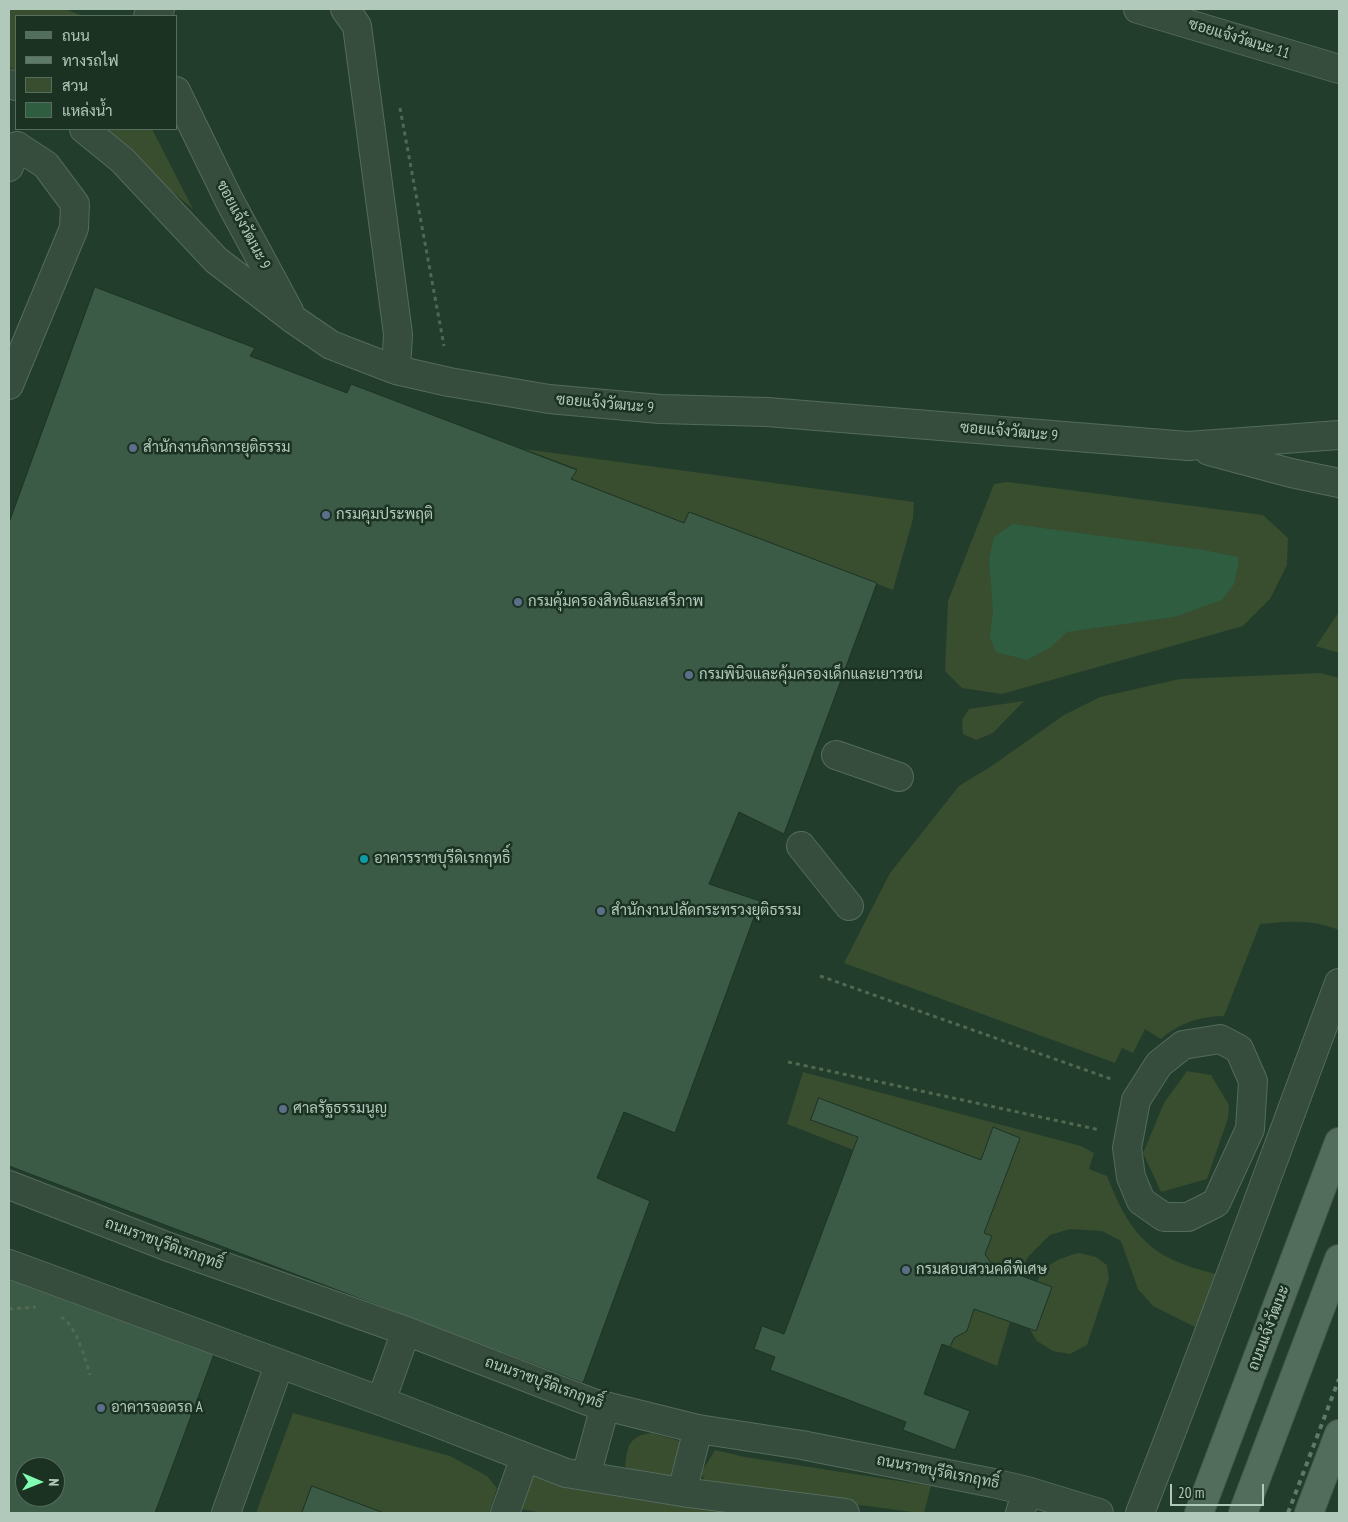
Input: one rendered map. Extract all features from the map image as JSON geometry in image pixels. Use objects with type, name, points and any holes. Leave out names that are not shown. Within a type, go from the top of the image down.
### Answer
[{"type":"main road","name":"ถนนแจ้งวัฒนะ","points":[[1199,1513],[1339,1142]]},
{"type":"main road","points":[[1244,1513],[1339,1259]]},
{"type":"main road","points":[[1309,1513],[1339,1434]]},
{"type":"street","points":[[345,9],[357,26],[398,334],[396,370]]},
{"type":"street","name":"ซอยแจ้งวัฒนะ 11","points":[[1138,9],[1339,69]]},
{"type":"street","name":"ซอยแจ้งวัฒนะ 9","points":[[178,94],[229,200],[293,319],[331,345],[396,370],[449,382],[548,399],[660,409],[766,412],[1188,446],[1339,434]]},
{"type":"street","points":[[85,130],[122,160],[216,260],[293,319]]},
{"type":"street","points":[[9,385],[74,228],[75,204],[46,165],[11,151]]},
{"type":"street","name":"ซอยแจ้งวัฒนะ 9","points":[[1188,446],[1291,473],[1339,483]]},
{"type":"street","points":[[836,755],[899,777]]},
{"type":"street","points":[[801,846],[849,906]]},
{"type":"street","points":[[1140,1513],[1206,1344],[1243,1239],[1339,983]]},
{"type":"street","points":[[1220,1040],[1239,1049],[1253,1082],[1250,1129],[1216,1203],[1188,1217],[1164,1217],[1141,1201],[1131,1177],[1127,1148],[1129,1136],[1136,1100],[1158,1064],[1183,1045],[1220,1040]]},
{"type":"street","name":"ถนนราชบุรีดิเรกฤทธิ์","points":[[9,1185],[166,1246],[406,1331],[592,1403],[698,1429],[802,1445],[1024,1502],[1100,1513]]},
{"type":"street","points":[[9,1264],[381,1401],[566,1473],[682,1492],[845,1513]]},
{"type":"street","points":[[381,1401],[406,1331]]},
{"type":"street","points":[[226,1513],[279,1365]]},
{"type":"street","points":[[586,1476],[605,1406]]},
{"type":"street","points":[[682,1492],[698,1429]]},
{"type":"street","points":[[505,1513],[525,1457]]},
{"type":"path","points":[[400,105],[444,346]]},
{"type":"path","points":[[820,976],[1142,1090]]},
{"type":"path","points":[[788,1062],[1129,1136]]},
{"type":"path","points":[[9,1309],[41,1306]]},
{"type":"path","points":[[58,1316],[67,1320],[82,1346],[90,1375]]},
{"type":"green space","points":[[9,9],[65,9],[80,15],[15,15],[15,70],[9,67]]},
{"type":"green space","points":[[98,130],[153,130],[193,209]]},
{"type":"green space","points":[[524,449],[914,502],[913,519],[893,590],[689,512],[684,523],[571,479],[577,469]]},
{"type":"green space","points":[[1007,482],[1263,515],[1288,538],[1287,565],[1270,599],[1243,626],[1002,694],[962,688],[945,671],[948,601],[994,484]]},
{"type":"green space","points":[[1339,612],[1339,653],[1316,646]]},
{"type":"green space","points":[[1320,673],[1339,678],[1339,930],[1310,922],[1260,924],[1224,1016],[1191,1022],[1176,1028],[1161,1039],[1145,1029],[1133,1053],[1122,1048],[1115,1063],[844,963],[890,873],[959,786],[993,765],[1064,715],[1100,697],[1180,679]]},
{"type":"green space","points":[[1024,701],[993,733],[976,740],[963,734],[962,720],[969,709]]},
{"type":"green space","points":[[1187,1071],[1211,1075],[1229,1105],[1228,1118],[1207,1179],[1161,1192],[1143,1153],[1164,1103]]},
{"type":"green space","points":[[803,1072],[1081,1146],[1094,1153],[1089,1169],[1107,1176],[1126,1216],[1142,1238],[1164,1255],[1178,1262],[1219,1275],[1195,1327],[1153,1306],[1138,1289],[1121,1241],[1102,1231],[1070,1229],[1050,1235],[1028,1257],[1019,1275],[1010,1322],[997,1366],[934,1340],[979,1199],[787,1124]]},
{"type":"green space","points":[[1079,1253],[1096,1257],[1107,1265],[1109,1279],[1087,1345],[1070,1354],[1053,1351],[1037,1341],[1029,1328],[1038,1279],[1052,1264]]},
{"type":"green space","points":[[293,1413],[450,1456],[487,1476],[497,1488],[489,1513],[256,1513]]},
{"type":"green space","points":[[651,1433],[684,1442],[674,1480],[633,1473],[625,1466],[627,1452],[634,1439]]},
{"type":"green space","points":[[715,1450],[745,1457],[931,1486],[924,1513],[920,1513],[707,1485],[701,1473]]},
{"type":"green space","points":[[536,1475],[758,1513],[543,1513],[516,1508],[523,1485]]},
{"type":"water","points":[[1013,524],[1204,550],[1238,557],[1234,584],[1222,600],[1174,617],[1067,632],[1051,647],[1027,660],[996,652],[990,638],[993,611],[989,559],[994,537]]},
{"type":"building","name":"อาคารราชบุรีดิเรกฤทธิ์","points":[[95,287],[255,348],[250,356],[347,393],[351,384],[577,470],[571,479],[684,523],[689,512],[877,583],[784,834],[739,812],[709,884],[760,901],[675,1133],[624,1112],[597,1178],[650,1201],[583,1383],[9,1166],[9,523]]},
{"type":"building","name":"กรมสอบสวนคดีพิเศษ","points":[[819,1098],[981,1160],[993,1127],[1020,1138],[984,1233],[992,1236],[985,1254],[992,1265],[1052,1287],[1036,1331],[974,1309],[967,1331],[954,1338],[950,1347],[942,1344],[924,1394],[970,1411],[955,1450],[903,1430],[906,1422],[770,1370],[775,1357],[754,1349],[762,1326],[784,1334],[858,1137],[811,1120]]},
{"type":"building","name":"อาคารจอดรถ A","points":[[9,1271],[216,1349],[155,1513],[9,1513]]},
{"type":"building","points":[[312,1486],[384,1513],[302,1513]]},
{"type":"railway","points":[[1288,1513],[1339,1379]]},
{"type":"place","name":"สำนักงานกิจการยุติธรรม","points":[[133,448]]},
{"type":"place","name":"กรมคุมประพฤติ","points":[[326,515]]},
{"type":"place","name":"กรมคุ้มครองสิทธิและเสรีภาพ","points":[[518,602]]},
{"type":"place","name":"กรมพินิจและคุ้มครองเด็กและเยาวชน","points":[[689,675]]},
{"type":"place","name":"อาคารราชบุรีดิเรกฤทธิ์","points":[[364,859]]},
{"type":"place","name":"สำนักงานปลัดกระทรวงยุติธรรม","points":[[601,911]]},
{"type":"place","name":"ศาลรัฐธรรมนูญ","points":[[283,1109]]},
{"type":"place","name":"กรมสอบสวนคดีพิเศษ","points":[[906,1270]]},
{"type":"place","name":"อาคารจอดรถ A","points":[[101,1408]]}]
